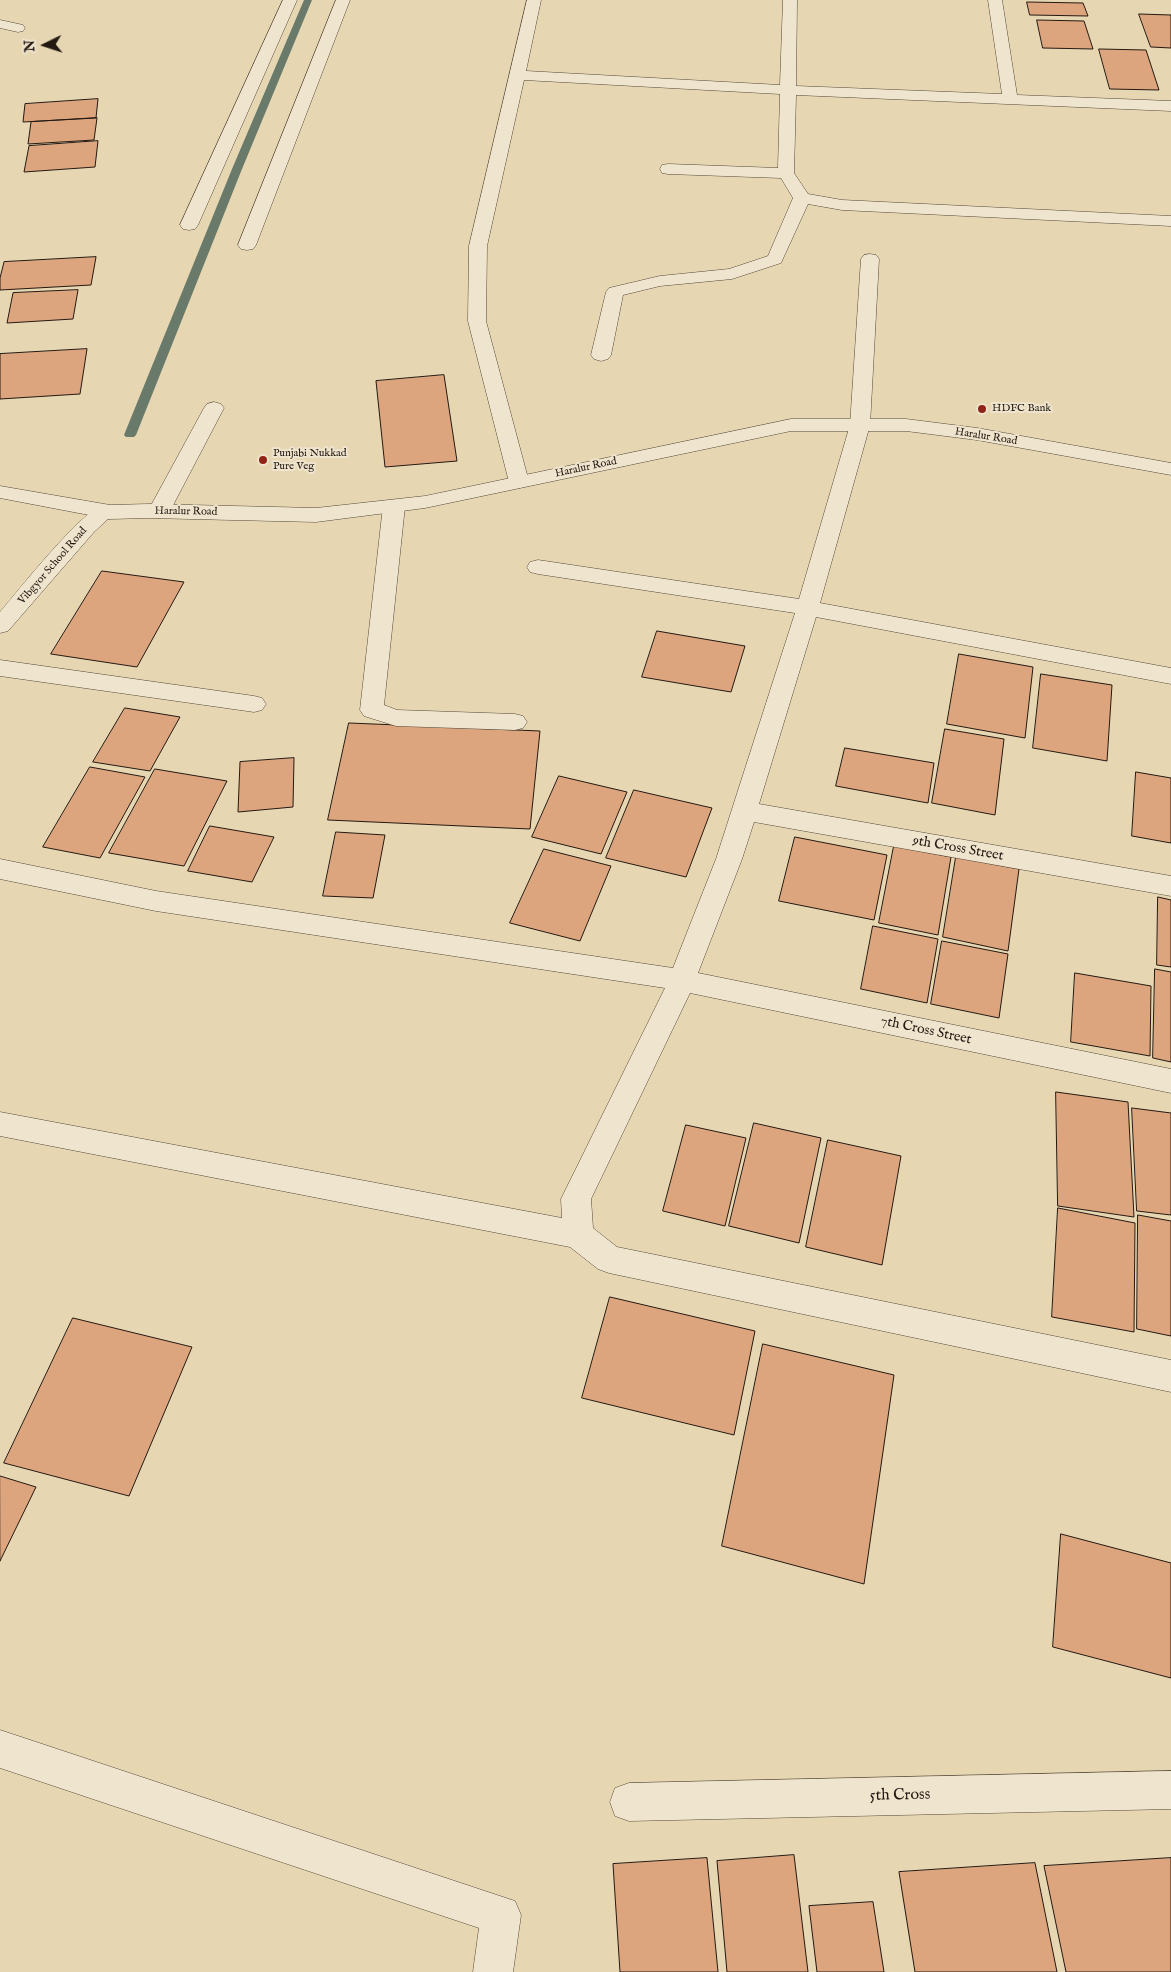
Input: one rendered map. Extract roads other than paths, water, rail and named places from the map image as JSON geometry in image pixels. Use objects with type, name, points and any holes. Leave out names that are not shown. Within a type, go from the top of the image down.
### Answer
[{"type":"street","points":[[190,225],[290,0]]},
{"type":"street","points":[[247,245],[343,0]]},
{"type":"street","points":[[519,482],[477,321],[478,246],[534,0]]},
{"type":"street","points":[[790,0],[786,173],[802,198],[842,205],[1171,221]]},
{"type":"street","points":[[995,0],[1010,98]]},
{"type":"street","points":[[0,24],[18,28]]},
{"type":"street","points":[[517,75],[788,90],[1171,106]]},
{"type":"street","points":[[668,169],[786,173]]},
{"type":"street","points":[[601,355],[615,292],[660,281],[732,274],[775,259],[802,198]]},
{"type":"street","points":[[578,1235],[576,1200],[675,997],[730,859],[791,665],[860,425],[870,259]]},
{"type":"street","points":[[159,511],[214,408]]},
{"type":"street","name":"Haralur Road","points":[[0,492],[110,512],[159,511],[316,515],[425,502],[791,425],[906,425],[977,434],[1171,469]]},
{"type":"street","points":[[394,506],[372,710],[396,718],[515,722]]},
{"type":"street","name":"Vibgyor School Road","points":[[0,626],[86,527],[102,512],[110,512]]},
{"type":"street","points":[[538,567],[807,608],[1171,676]]},
{"type":"street","points":[[0,668],[254,704]]},
{"type":"street","name":"9th Cross Street","points":[[746,811],[1171,886]]},
{"type":"street","name":"7th Cross Street","points":[[0,869],[156,901],[681,980],[1171,1081]]},
{"type":"street","points":[[0,1124],[578,1235],[609,1259],[1171,1376]]},
{"type":"street","points":[[0,1749],[501,1915],[493,1972]]},
{"type":"street","name":"5th Cross","points":[[629,1802],[1171,1790]]},
{"type":"waterway","points":[[130,435],[237,169],[308,0]]},
{"type":"place","name":"HDFC Bank","points":[[982,409]]},
{"type":"place","name":"Punjabi Nukkad Pure Veg","points":[[263,460]]}]
